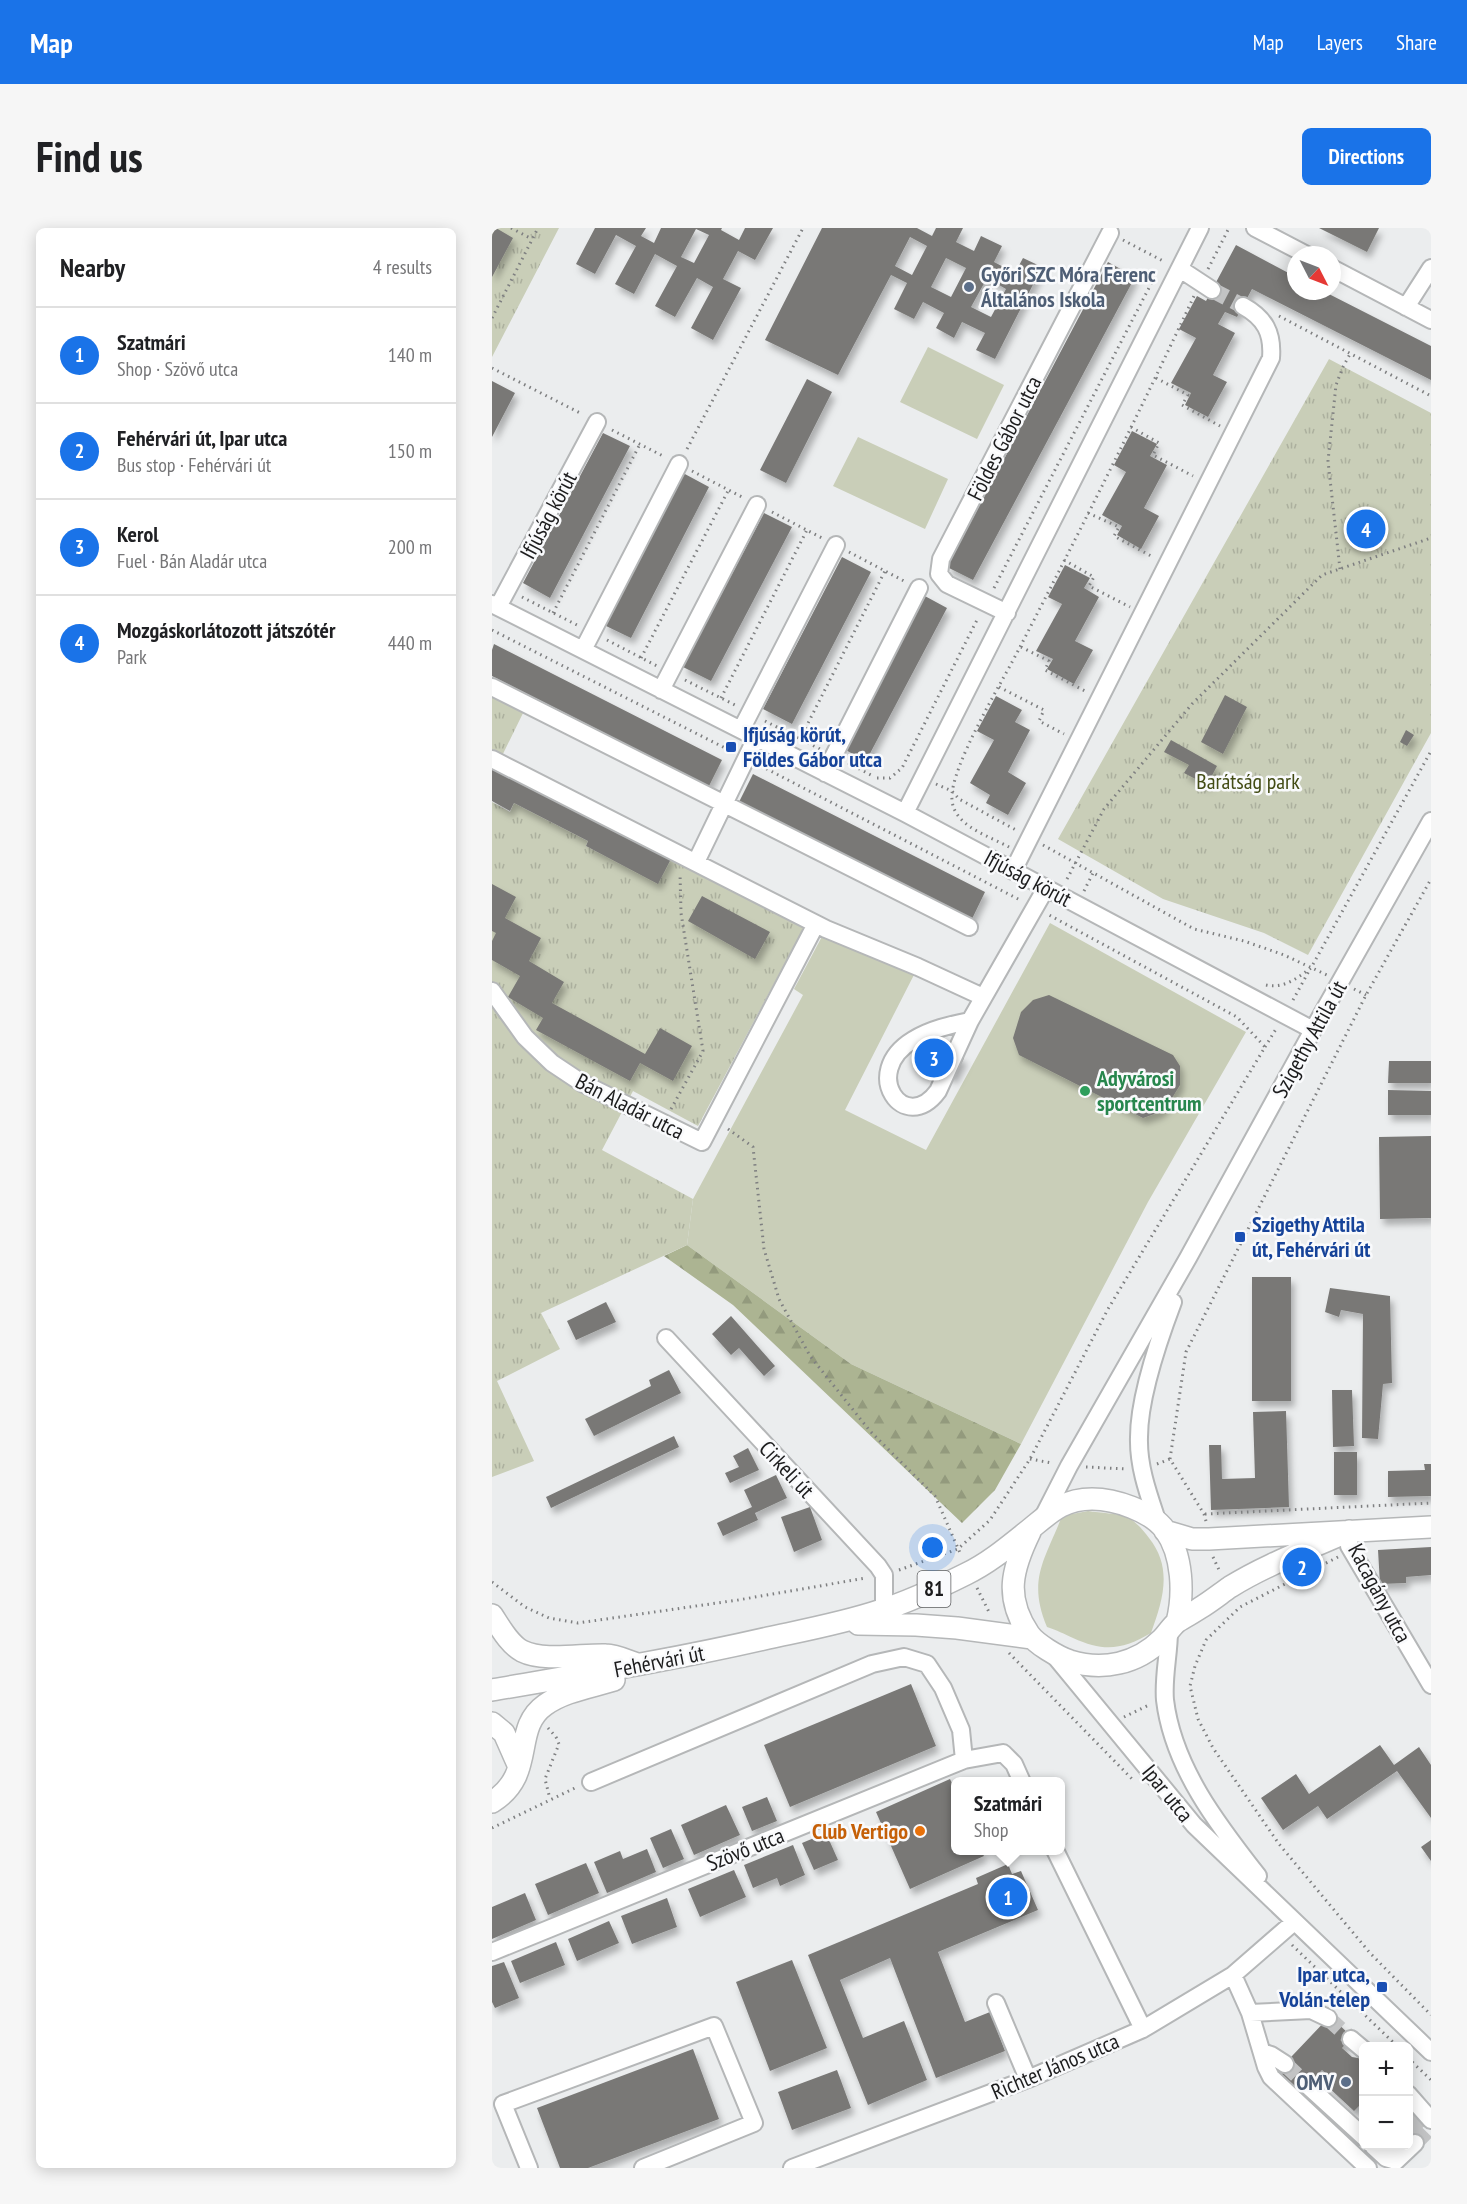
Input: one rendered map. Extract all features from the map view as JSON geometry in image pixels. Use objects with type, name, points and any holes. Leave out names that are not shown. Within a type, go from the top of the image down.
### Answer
[{"type":"main road","name":"Fehérvári út","points":[[492,1690],[641,1665],[824,1626],[884,1609],[969,1572],[995,1557],[1054,1508],[1072,1502],[1091,1499],[1110,1500],[1128,1505],[1162,1527],[1192,1539],[1349,1538],[1431,1527]]},
{"type":"main road","name":"Fehérvári út","points":[[1037,1522],[1021,1550],[1013,1575],[1013,1600],[1020,1620],[1032,1638],[1053,1653],[1083,1665],[1100,1666],[1117,1665],[1149,1651],[1173,1627],[1229,1588],[1282,1560],[1349,1538]]},
{"type":"main road","points":[[1162,1527],[1175,1552],[1181,1584],[1182,1597],[1173,1627]]},
{"type":"main road","points":[[492,1615],[511,1642],[522,1651],[536,1655],[558,1656],[609,1654],[641,1665]]},
{"type":"main road","name":"Fehérvári út","points":[[824,1626],[916,1625],[1032,1638]]},
{"type":"main road","points":[[492,1802],[510,1788],[516,1778],[530,1723],[535,1714],[558,1698],[616,1680],[641,1665]]},
{"type":"main road","points":[[492,1723],[504,1733],[519,1767]]},
{"type":"street","points":[[905,813],[1200,228]]},
{"type":"street","points":[[1255,228],[1290,246]]},
{"type":"street","name":"Földes Gábor utca","points":[[1007,613],[983,610],[948,584],[939,574],[941,559],[1110,233]]},
{"type":"street","points":[[1406,307],[1431,268]]},
{"type":"street","points":[[1180,269],[1206,286]]},
{"type":"street","points":[[1341,273],[1431,320]]},
{"type":"street","points":[[1014,871],[1271,358],[1272,342],[1266,325],[1252,310],[1243,306]]},
{"type":"street","name":"Ifjúság körút","points":[[597,422],[509,590],[495,606],[905,813],[1313,1030]]},
{"type":"street","points":[[583,650],[679,464]]},
{"type":"street","points":[[661,690],[757,505]]},
{"type":"street","points":[[696,862],[724,804],[748,734],[750,713],[836,545]]},
{"type":"street","points":[[825,773],[832,755],[919,588]]},
{"type":"street","points":[[492,687],[969,927]]},
{"type":"street","points":[[492,759],[816,924],[918,966],[983,997]]},
{"type":"street","name":"Szigethy Attila út","points":[[1037,1522],[1188,1258],[1431,821]]},
{"type":"street","points":[[970,1021],[941,1027],[910,1041],[898,1053],[890,1067],[887,1082],[891,1094],[910,1107],[923,1105],[932,1099],[970,1021],[1046,888]]},
{"type":"street","name":"Bán Aladár utca","points":[[492,992],[525,1037],[552,1063],[582,1083],[702,1142],[816,924]]},
{"type":"street","name":"Szigethy Attila út","points":[[1162,1527],[1146,1487],[1139,1437],[1146,1390],[1165,1322],[1188,1258]]},
{"type":"street","name":"Cirkeli út","points":[[666,1338],[884,1575]]},
{"type":"street","name":"Kacagány utca","points":[[1349,1538],[1431,1685]]},
{"type":"street","points":[[884,1575],[884,1609]]},
{"type":"street","name":"Ipar utca","points":[[1173,1627],[1165,1697],[1168,1715],[1181,1755],[1199,1793],[1240,1853],[1294,1922]]},
{"type":"street","name":"Ipar utca","points":[[1053,1653],[1194,1825],[1431,2052]]},
{"type":"street","points":[[591,1782],[872,1664],[904,1657],[927,1664],[943,1688],[961,1730],[964,1760]]},
{"type":"street","name":"Szövő utca","points":[[492,1952],[964,1760],[1003,1754],[1014,1764],[1020,1777]]},
{"type":"street","points":[[1057,1855],[1143,2029]]},
{"type":"street","name":"Richter János utca","points":[[792,2168],[1028,2079],[1143,2029],[1233,1975],[1294,1922]]},
{"type":"street","points":[[1233,1975],[1250,2013],[1268,2072],[1368,2168]]},
{"type":"street","points":[[996,2003],[1028,2079]]},
{"type":"street","points":[[1250,2013],[1311,2010],[1328,2018]]},
{"type":"street","points":[[529,2168],[503,2104],[714,2026],[754,2123],[643,2168]]},
{"type":"street","points":[[1262,2052],[1284,2064]]},
{"type":"street","points":[[1307,2085],[1359,2131]]},
{"type":"street","points":[[1378,2150],[1386,2158],[1396,2161],[1408,2150]]},
{"type":"path","points":[[511,228],[532,239]]},
{"type":"path","points":[[492,318],[538,228]]},
{"type":"path","points":[[679,464],[803,228]]},
{"type":"path","points":[[1022,854],[963,822],[956,814],[952,803],[952,791],[975,732],[1021,647],[1156,378],[1206,286],[1229,228]]},
{"type":"path","points":[[1110,233],[1180,269]]},
{"type":"path","points":[[1163,261],[1168,253]]},
{"type":"path","points":[[509,590],[878,779],[890,778],[902,768],[1153,282]]},
{"type":"path","points":[[1266,325],[1275,314],[1431,396]]},
{"type":"path","points":[[1340,569],[1328,461],[1336,385],[1342,366],[1350,354]]},
{"type":"path","points":[[492,368],[919,588]]},
{"type":"path","points":[[1156,378],[1188,395],[1182,405],[1234,433]]},
{"type":"path","points":[[1131,427],[1159,442],[1153,454],[1208,484]]},
{"type":"path","points":[[553,613],[640,444]]},
{"type":"path","points":[[641,658],[728,490]]},
{"type":"path","points":[[1088,513],[1119,527],[1114,536],[1167,565]]},
{"type":"path","points":[[721,698],[807,530]]},
{"type":"path","points":[[1067,879],[1104,809],[1192,704],[1322,575],[1431,538]]},
{"type":"path","points":[[1064,560],[1094,577],[1089,586],[1143,614]]},
{"type":"path","points":[[800,739],[885,571]]},
{"type":"path","points":[[969,612],[983,610]]},
{"type":"path","points":[[1021,647],[1049,661],[1045,670],[1100,699]]},
{"type":"path","points":[[999,687],[1044,710],[1039,721],[1078,742]]},
{"type":"path","points":[[1262,984],[1273,987],[1292,981],[1311,968],[1431,751]]},
{"type":"path","points":[[952,791],[959,799],[1194,929],[1244,941],[1284,955],[1311,968]]},
{"type":"path","points":[[663,1123],[703,1052],[681,913],[680,854]]},
{"type":"path","points":[[1080,886],[1085,889],[1093,873]]},
{"type":"path","points":[[1058,874],[1073,883]]},
{"type":"path","points":[[1240,1607],[1214,1560],[1204,1514],[1170,1459],[1186,1353],[1366,995],[1431,879]]},
{"type":"path","points":[[714,1119],[753,1147],[764,1249],[779,1299],[810,1356],[870,1431],[935,1496],[1010,1656],[1093,1737],[1111,1724],[1190,1686]]},
{"type":"path","points":[[492,1582],[533,1611],[549,1618],[578,1623],[738,1600],[884,1575],[913,1567],[958,1549],[990,1520],[1030,1459],[1069,1466],[1143,1469],[1170,1459]]},
{"type":"path","points":[[1204,1514],[1431,1503]]},
{"type":"path","points":[[1349,1538],[1334,1560],[1240,1607],[1206,1640],[1195,1666],[1190,1686],[1198,1719],[1213,1748],[1279,1844],[1370,1953],[1431,2015]]},
{"type":"path","points":[[550,1799],[545,1779],[559,1744],[556,1737]]},
{"type":"path","points":[[492,1828],[550,1799],[591,1782]]},
{"type":"path","points":[[1413,2063],[1431,2080]]},
{"type":"green space","points":[[492,228],[559,228],[492,357]]},
{"type":"green space","points":[[928,347],[1004,385],[977,439],[900,402]]},
{"type":"green space","name":"Barátság park","points":[[1329,359],[1431,413],[1431,733],[1308,955],[1264,933],[1163,899],[1058,839]]},
{"type":"green space","points":[[858,437],[948,479],[925,529],[833,486]]},
{"type":"green space","points":[[492,692],[525,709],[499,762],[492,765]]},
{"type":"green space","points":[[492,802],[510,812],[514,803],[588,841],[586,846],[658,883],[675,851],[808,920],[698,1126],[633,1091],[602,1150],[693,1199],[687,1245],[541,1313],[560,1349],[497,1381],[534,1461],[492,1477]]},
{"type":"green space","points":[[1050,923],[1246,1032],[1148,1202],[1021,1444],[851,1364],[687,1245],[693,1199],[803,995],[794,989],[826,929],[918,967],[845,1110],[926,1150]]},
{"type":"green space","points":[[687,1245],[851,1364],[1021,1444],[995,1490],[962,1523],[733,1305],[664,1256]]},
{"type":"green space","points":[[1088,1511],[1119,1515],[1132,1520],[1149,1538],[1161,1561],[1164,1584],[1151,1633],[1122,1646],[1094,1646],[1047,1627],[1041,1610],[1038,1582],[1062,1516]]},
{"type":"building","points":[[492,228],[513,238],[492,277]]},
{"type":"building","points":[[595,228],[646,228],[641,236],[654,243],[661,228],[722,228],[721,230],[739,240],[745,228],[773,228],[755,260],[738,251],[723,279],[741,288],[713,340],[691,328],[713,287],[697,278],[675,317],[655,306],[677,266],[655,254],[634,294],[615,284],[636,246],[616,235],[595,274],[576,264]],"holes":[[[696,229],[709,235],[694,263],[681,257]]]},
{"type":"building","points":[[822,228],[917,228],[932,236],[936,228],[963,228],[956,242],[974,251],[981,236],[1002,246],[994,262],[1015,273],[1023,258],[1042,267],[995,359],[976,350],[985,333],[962,322],[954,338],[936,328],[944,313],[923,302],[914,319],[894,309],[907,283],[891,275],[838,375],[765,340]],"holes":[[[910,237],[927,246],[912,275],[895,266]],[[946,258],[966,268],[951,297],[931,287]],[[987,278],[1006,289],[991,317],[971,307]]]},
{"type":"building","points":[[1319,228],[1379,228],[1367,252]]},
{"type":"building","points":[[1236,245],[1287,272],[1287,300],[1341,300],[1431,346],[1431,380],[1252,289],[1237,317],[1225,312],[1218,324],[1235,333],[1213,375],[1227,382],[1208,417],[1185,405],[1191,393],[1171,383],[1196,338],[1179,329],[1197,296],[1206,301]]},
{"type":"building","points":[[1108,262],[1135,277],[973,580],[947,567]]},
{"type":"building","points":[[807,379],[832,392],[786,483],[760,470]]},
{"type":"building","points":[[492,381],[515,393],[492,437]]},
{"type":"building","points":[[1132,431],[1157,444],[1150,456],[1167,465],[1144,508],[1159,516],[1141,549],[1117,535],[1122,526],[1102,515],[1126,472],[1114,465]]},
{"type":"building","points":[[603,433],[630,446],[550,598],[523,583]]},
{"type":"building","points":[[683,473],[709,487],[631,638],[604,625]]},
{"type":"building","points":[[764,513],[792,527],[711,681],[683,667]]},
{"type":"building","points":[[842,557],[871,572],[792,724],[763,709]]},
{"type":"building","points":[[1065,565],[1090,578],[1084,588],[1099,597],[1075,641],[1093,650],[1074,684],[1047,669],[1053,659],[1036,651],[1062,604],[1048,597]]},
{"type":"building","points":[[923,595],[947,608],[866,761],[842,748]]},
{"type":"building","points":[[494,644],[722,760],[709,786],[492,676]]},
{"type":"building","points":[[1225,695],[1247,707],[1223,754],[1201,742]]},
{"type":"building","points":[[996,696],[1022,710],[1015,722],[1030,730],[1008,772],[1026,783],[1008,815],[986,803],[990,795],[970,783],[994,740],[977,731]]},
{"type":"building","points":[[1406,730],[1414,735],[1407,746],[1400,742]]},
{"type":"building","points":[[1171,740],[1217,766],[1207,785],[1184,773],[1189,765],[1164,752]]},
{"type":"building","points":[[492,766],[672,857],[658,884],[586,846],[588,841],[514,803],[510,811],[492,801]]},
{"type":"building","points":[[753,774],[985,892],[971,921],[739,802]]},
{"type":"building","points":[[492,884],[516,897],[505,918],[541,938],[529,961],[564,982],[552,1003],[645,1054],[660,1028],[692,1046],[673,1081],[640,1063],[630,1081],[536,1030],[543,1018],[508,997],[520,976],[492,960],[492,941],[496,933],[492,931]]},
{"type":"building","points":[[702,896],[770,932],[755,959],[688,921]]},
{"type":"building","points":[[1049,995],[1173,1055],[1180,1066],[1180,1085],[1169,1103],[1160,1112],[1143,1118],[1019,1055],[1013,1038],[1021,1012],[1033,1000]]},
{"type":"building","points":[[925,1043],[944,1053],[939,1066],[947,1050],[964,1058],[954,1078],[917,1059]]},
{"type":"building","points":[[1389,1061],[1431,1061],[1431,1083],[1388,1083]]},
{"type":"building","points":[[1388,1090],[1431,1091],[1431,1115],[1388,1115]]},
{"type":"building","points":[[1431,1136],[1431,1218],[1380,1219],[1379,1137]]},
{"type":"building","points":[[1252,1277],[1291,1277],[1291,1401],[1252,1401]]},
{"type":"building","points":[[1330,1288],[1390,1296],[1392,1383],[1383,1384],[1378,1439],[1362,1438],[1363,1314],[1341,1310],[1339,1317],[1325,1312]]},
{"type":"building","points":[[606,1302],[616,1322],[576,1340],[567,1321]]},
{"type":"building","points":[[731,1316],[775,1366],[764,1376],[739,1348],[731,1355],[712,1334]]},
{"type":"building","points":[[669,1370],[681,1393],[594,1436],[585,1419],[651,1386],[649,1380]]},
{"type":"building","points":[[1332,1390],[1352,1390],[1354,1446],[1333,1447]]},
{"type":"building","points":[[1286,1411],[1289,1507],[1211,1510],[1209,1445],[1221,1445],[1222,1479],[1255,1478],[1253,1412]]},
{"type":"building","points":[[674,1436],[679,1447],[551,1508],[546,1497]]},
{"type":"building","points":[[748,1448],[759,1470],[730,1483],[725,1473],[739,1467],[733,1456]]},
{"type":"building","points":[[1334,1452],[1357,1452],[1357,1495],[1334,1495]]},
{"type":"building","points":[[1424,1464],[1431,1464],[1431,1496],[1388,1497],[1388,1471],[1425,1470]]},
{"type":"building","points":[[776,1475],[787,1498],[755,1513],[758,1520],[723,1536],[717,1523],[752,1507],[744,1490]]},
{"type":"building","points":[[810,1507],[822,1540],[794,1552],[781,1517]]},
{"type":"building","points":[[1431,1547],[1431,1575],[1406,1577],[1406,1583],[1380,1584],[1378,1550]]},
{"type":"building","points":[[911,1684],[936,1746],[790,1807],[764,1745]]},
{"type":"building","points":[[1380,1745],[1394,1765],[1419,1747],[1431,1765],[1431,1818],[1397,1771],[1327,1819],[1318,1806],[1283,1830],[1261,1798],[1296,1774],[1309,1794]]},
{"type":"building","name":"Club Vertigo","points":[[950,1779],[951,1855],[984,1856],[910,1889],[876,1812]]},
{"type":"building","points":[[767,1797],[777,1821],[752,1831],[742,1807]]},
{"type":"building","points":[[726,1805],[740,1835],[694,1855],[681,1825]]},
{"type":"building","points":[[671,1829],[684,1859],[663,1868],[650,1838]]},
{"type":"building","points":[[826,1833],[838,1860],[814,1870],[802,1843]]},
{"type":"building","points":[[1431,1840],[1431,1861],[1421,1847]]},
{"type":"building","points":[[793,1845],[805,1875],[780,1886],[777,1878],[753,1888],[744,1865]]},
{"type":"building","points":[[647,1849],[656,1872],[607,1893],[594,1862],[620,1851],[623,1859]]},
{"type":"building","points":[[586,1863],[599,1893],[548,1915],[535,1884]]},
{"type":"building","points":[[1008,1864],[1012,1874],[1021,1871],[1038,1910],[938,1952],[965,2022],[990,2012],[1005,2051],[936,2078],[890,1958],[840,1980],[863,2038],[904,2021],[927,2080],[868,2105],[808,1955],[978,1884],[976,1878]]},
{"type":"building","points":[[734,1870],[746,1897],[700,1917],[688,1889]]},
{"type":"building","points":[[525,1893],[536,1920],[492,1939],[492,1907]]},
{"type":"building","points":[[667,1898],[677,1927],[632,1944],[621,1916]]},
{"type":"building","points":[[609,1921],[619,1943],[577,1961],[568,1939]]},
{"type":"building","points":[[556,1942],[565,1965],[520,1983],[511,1961]]},
{"type":"building","points":[[792,1960],[827,2048],[770,2071],[736,1982]]},
{"type":"building","points":[[504,1962],[519,1998],[495,2008],[492,2002],[492,1966]]},
{"type":"building","points":[[1330,2016],[1352,2037],[1342,2048],[1352,2057],[1359,2058],[1359,2106],[1354,2111],[1326,2085],[1332,2079],[1322,2070],[1296,2097],[1273,2076]]},
{"type":"building","points":[[693,2049],[719,2119],[588,2168],[560,2168],[537,2108]]},
{"type":"building","points":[[837,2070],[851,2108],[792,2130],[778,2092]]},
{"type":"tunnel","points":[[1212,290],[1243,306]]},
{"type":"tunnel","points":[[1328,2018],[1351,2039]]},
{"type":"tunnel","points":[[1285,2064],[1307,2085]]},
{"type":"tunnel","points":[[1413,2127],[1419,2120]]},
{"type":"tunnel","points":[[1415,2143],[1429,2129]]},
{"type":"place","name":"Győri SZC Móra Ferenc Általános Iskola","points":[[969,287]]},
{"type":"place","name":"Mozgáskorlátozott játszótér","points":[[1366,529]]},
{"type":"place","name":"Ifjúság körút, Földes Gábor utca","points":[[731,747]]},
{"type":"place","name":"Kerol","points":[[934,1058]]},
{"type":"place","name":"Adyvárosi sportcentrum","points":[[1085,1091]]},
{"type":"place","name":"Szigethy Attila út, Fehérvári út","points":[[1240,1237]]},
{"type":"place","name":"Fehérvári út, Ipar utca","points":[[1302,1567]]},
{"type":"place","name":"Club Vertigo","points":[[920,1831]]},
{"type":"place","name":"Szatmári","points":[[1008,1897]]},
{"type":"place","name":"Ipar utca, Volán-telep","points":[[1382,1987]]},
{"type":"place","name":"OMV","points":[[1346,2082]]}]
